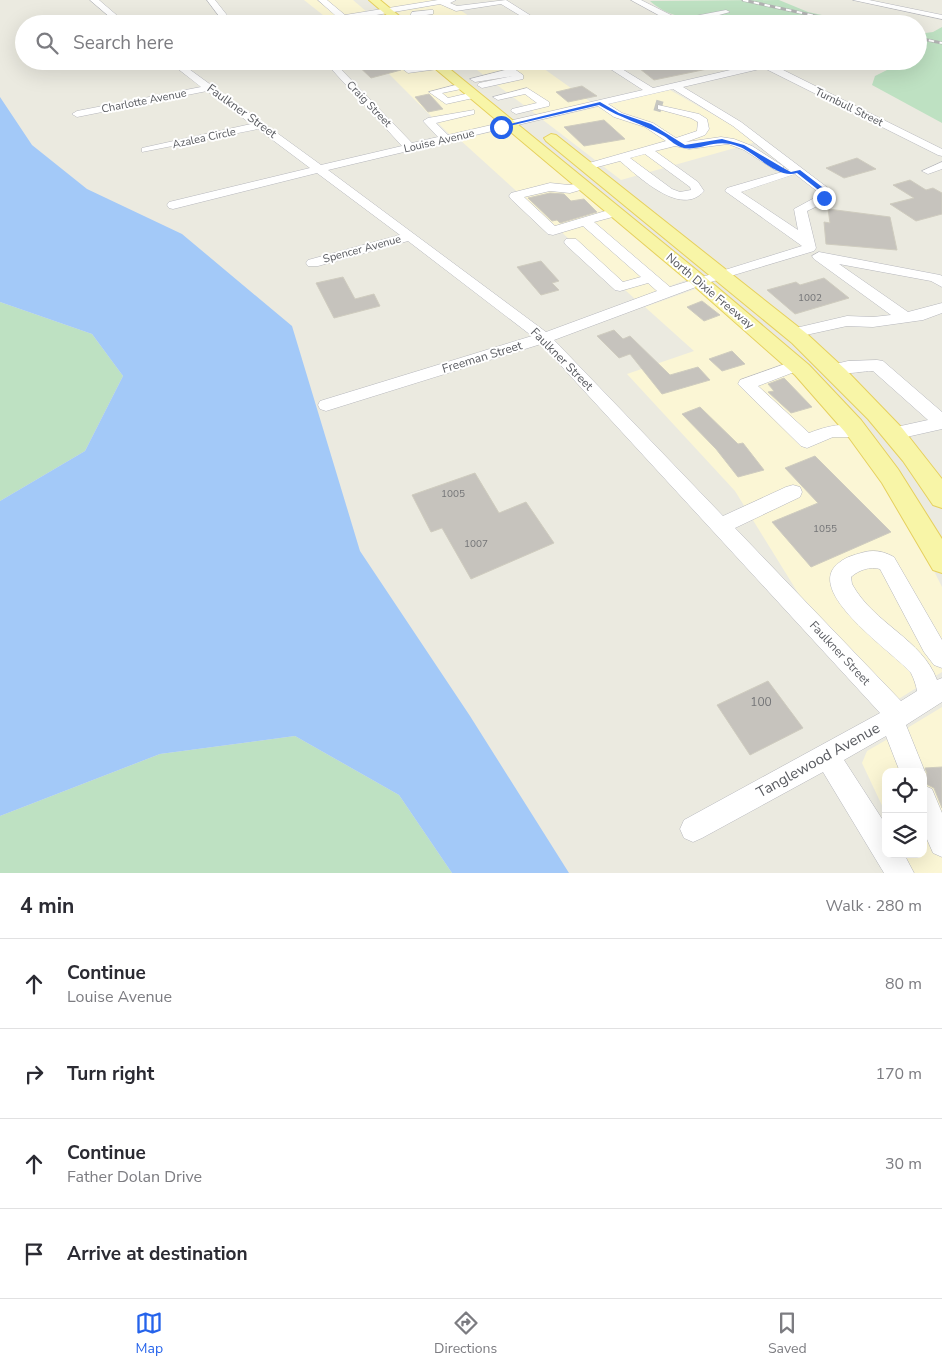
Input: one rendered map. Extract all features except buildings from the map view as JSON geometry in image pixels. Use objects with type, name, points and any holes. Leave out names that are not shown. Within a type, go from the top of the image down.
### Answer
[{"type":"main road","points":[[374,0],[396,15]]},
{"type":"main road","points":[[358,1],[375,15]]},
{"type":"main road","name":"North Dixie Freeway","points":[[443,70],[474,95],[513,118],[528,120],[792,332],[833,370],[935,478],[942,498]]},
{"type":"main road","name":"North Dixie Freeway","points":[[463,70],[498,97],[513,118],[583,185],[796,365],[857,432],[895,483],[942,562]]},
{"type":"street","points":[[94,0],[112,15]]},
{"type":"street","points":[[211,0],[223,15]]},
{"type":"street","points":[[322,0],[340,15]]},
{"type":"street","points":[[395,0],[405,8]]},
{"type":"street","points":[[857,0],[942,17]]},
{"type":"street","points":[[361,15],[442,2],[464,8],[502,1],[525,15]]},
{"type":"street","points":[[641,1],[666,15]]},
{"type":"street","points":[[414,15],[452,4]]},
{"type":"street","points":[[713,15],[726,12]]},
{"type":"street","name":"Faulkner Street","points":[[185,70],[320,168],[544,338],[721,526],[895,718]]},
{"type":"street","name":"Craig Street","points":[[337,70],[410,147]]},
{"type":"street","points":[[617,70],[651,91]]},
{"type":"street","points":[[528,120],[675,86],[734,70]]},
{"type":"street","name":"Turnbull Street","points":[[774,70],[942,153]]},
{"type":"street","points":[[463,86],[434,92],[446,101],[474,95]]},
{"type":"street","points":[[675,86],[737,124],[794,172],[824,192],[824,198],[800,209],[812,249]]},
{"type":"street","name":"Charlotte Avenue","points":[[77,114],[210,88]]},
{"type":"street","name":"Louise Avenue","points":[[173,205],[446,139],[513,118],[545,104],[527,91],[498,97]]},
{"type":"street","points":[[629,96],[647,102]]},
{"type":"street","points":[[600,103],[618,114],[649,125],[675,142],[690,146],[728,141],[794,172]]},
{"type":"street","points":[[586,167],[701,133],[704,126],[695,116],[662,107]]},
{"type":"street","points":[[446,139],[428,121],[470,112]]},
{"type":"street","name":"Azalea Circle","points":[[146,150],[261,125]]},
{"type":"street","points":[[621,156],[673,196],[685,197],[698,191],[694,185],[647,150]]},
{"type":"street","points":[[928,171],[942,165]]},
{"type":"street","points":[[794,172],[732,191],[904,317]]},
{"type":"street","points":[[583,185],[570,188],[550,187],[515,196],[553,231],[616,212]]},
{"type":"street","points":[[586,221],[668,293]]},
{"type":"street","name":"Spencer Avenue","points":[[313,263],[410,236]]},
{"type":"street","points":[[571,242],[620,288],[651,278]]},
{"type":"street","points":[[812,249],[935,278],[942,283]]},
{"type":"street","name":"Freeman Street","points":[[326,405],[544,338],[699,282],[812,249]]},
{"type":"street","points":[[792,332],[847,321],[873,322],[923,315],[942,308]]},
{"type":"street","points":[[796,365],[746,384],[807,441],[832,431],[857,432]]},
{"type":"street","points":[[833,370],[848,366],[877,365],[942,423]]},
{"type":"street","points":[[894,434],[942,423]]},
{"type":"street","points":[[721,526],[793,492]]},
{"type":"street","points":[[936,693],[917,663],[887,640],[850,600],[841,585],[840,577],[845,568],[870,558],[879,559],[886,563],[894,572],[932,645],[942,656]]},
{"type":"street","name":"Tanglewood Avenue","points":[[692,829],[895,718],[936,693]]},
{"type":"street","points":[[895,718],[912,768]]},
{"type":"street","points":[[826,756],[882,844]]},
{"type":"street","points":[[927,808],[942,844]]},
{"type":"street","points":[[891,858],[900,873]]},
{"type":"shaded area","points":[[304,0],[353,0],[367,12],[350,15],[323,15]]},
{"type":"shaded area","points":[[379,0],[443,0],[391,8]]},
{"type":"shaded area","points":[[449,2],[467,15],[401,15],[395,11]]},
{"type":"shaded area","points":[[385,70],[438,70],[503,123],[450,135]]},
{"type":"shaded area","points":[[477,70],[546,70],[592,103],[537,115]]},
{"type":"shaded area","points":[[670,90],[760,141],[621,180],[543,120]]},
{"type":"shaded area","points":[[509,128],[689,279],[635,299],[459,139]]},
{"type":"shaded area","points":[[698,288],[773,351],[845,428],[907,517],[942,587],[942,672],[897,700],[803,601],[735,491],[627,374],[694,351],[645,307]]},
{"type":"shaded area","points":[[942,707],[942,873],[913,873],[906,858],[927,858],[927,768],[882,768],[882,806],[862,763],[867,751],[900,732],[903,734],[909,727]]},
{"type":"green space","points":[[779,0],[808,12],[822,15],[676,15],[662,10],[650,1]]},
{"type":"green space","points":[[942,27],[942,123],[872,85],[875,76],[887,70],[927,70],[927,33]]},
{"type":"green space","points":[[0,302],[92,334],[123,376],[85,451],[0,501]]},
{"type":"green space","points":[[295,736],[399,795],[452,873],[0,873],[0,816],[160,754]]},
{"type":"water","points":[[0,97],[32,145],[87,189],[182,234],[292,326],[360,551],[470,716],[569,873],[452,873],[399,795],[295,736],[160,754],[0,816],[0,501],[85,451],[123,376],[92,334],[0,302]]},
{"type":"tunnel","points":[[655,105],[662,107]]},
{"type":"railway","points":[[743,0],[811,15]]},
{"type":"railway","points":[[927,40],[942,43]]},
{"type":"route","points":[[501,127],[600,103],[608,110],[649,125],[684,146],[699,146],[722,141],[742,146],[783,170],[790,173],[798,171],[824,192],[824,198]]}]
